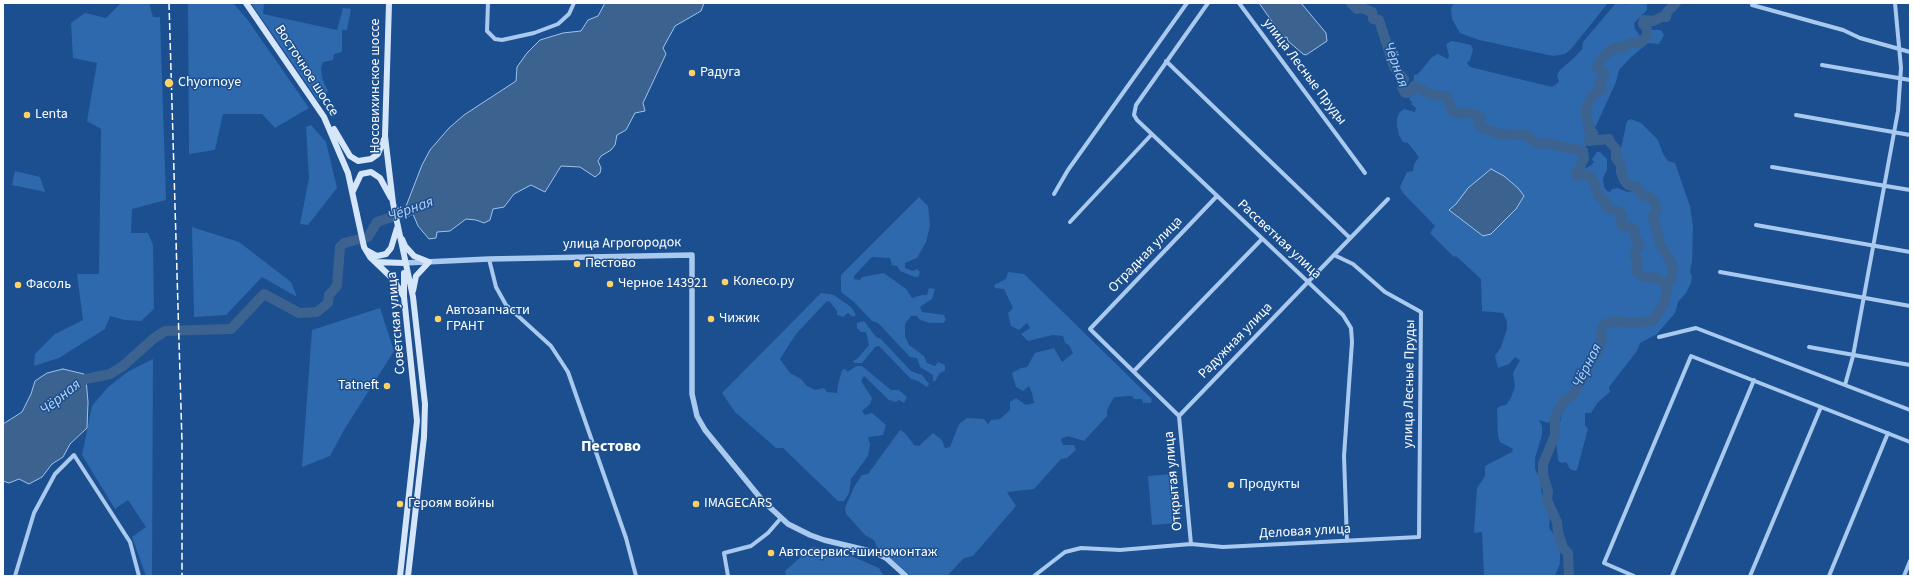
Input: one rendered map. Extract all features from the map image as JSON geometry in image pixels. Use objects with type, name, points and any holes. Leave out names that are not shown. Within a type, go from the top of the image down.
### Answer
[{"type":"main road","name":"Восточное шоссе","points":[[246,3],[324,117],[341,153],[353,191],[364,245],[374,262],[393,279],[404,298]]},
{"type":"main road","name":"Носовихинское шоссе","points":[[389,3],[386,58],[385,136],[393,203],[404,263]]},
{"type":"main road","points":[[324,117],[331,124],[350,156],[358,161],[371,158],[378,154],[381,150],[385,136]]},
{"type":"main road","points":[[353,191],[361,174],[371,172],[380,178],[393,203]]},
{"type":"main road","points":[[364,245],[374,256],[384,255],[391,248],[397,226]]},
{"type":"main road","points":[[397,226],[409,251],[419,259],[429,262],[416,276],[413,297]]},
{"type":"main road","points":[[374,262],[404,263]]},
{"type":"main road","name":"Советская улица","points":[[404,263],[413,297],[425,420],[408,576]]},
{"type":"main road","name":"Советская улица","points":[[400,576],[417,421],[404,298],[404,263]]},
{"type":"street","points":[[488,3],[487,27],[489,34],[498,40],[506,40],[534,33],[558,24],[569,14],[574,3]]},
{"type":"street","points":[[1054,194],[1068,170],[1187,3]]},
{"type":"street","name":"Рассветная улица","points":[[1208,3],[1166,61],[1136,105],[1134,111],[1137,120],[1343,315],[1351,328],[1352,335],[1344,456],[1347,541]]},
{"type":"street","name":"улица Лесные Пруды","points":[[1239,3],[1365,173]]},
{"type":"street","points":[[1845,385],[1853,356],[1898,111],[1901,78],[1900,49],[1895,3]]},
{"type":"street","points":[[1752,5],[1843,30],[1860,38],[1910,52]]},
{"type":"street","points":[[1166,61],[1350,238]]},
{"type":"street","points":[[1822,65],[1910,80]]},
{"type":"street","points":[[1796,115],[1910,135]]},
{"type":"street","points":[[1070,222],[1152,134]]},
{"type":"street","points":[[1772,167],[1910,190]]},
{"type":"street","name":"Отрадная улица","points":[[1134,371],[1090,329],[1217,196]]},
{"type":"street","points":[[1334,255],[1388,199]]},
{"type":"street","points":[[1756,226],[1910,252]]},
{"type":"street","points":[[1179,416],[1134,371],[1262,239]]},
{"type":"street","name":"улица Агрогородок","points":[[404,263],[489,259],[692,254],[692,394],[697,416],[705,430],[762,500],[781,518],[810,535],[874,552],[886,558],[906,576]]},
{"type":"street","name":"улица Лесные Пруды","points":[[1334,255],[1353,264],[1385,292],[1421,312],[1419,537]]},
{"type":"street","name":"Радужная улица","points":[[1179,416],[1334,255]]},
{"type":"street","points":[[489,259],[496,287],[506,305],[552,346],[568,372],[624,530],[636,576]]},
{"type":"street","points":[[1720,272],[1910,306]]},
{"type":"street","points":[[1660,337],[1696,328],[1910,410]]},
{"type":"street","points":[[1809,347],[1910,365]]},
{"type":"street","points":[[1634,576],[1604,563],[1691,356],[1910,442]]},
{"type":"street","points":[[1672,576],[1754,380]]},
{"type":"street","points":[[1750,576],[1821,407]]},
{"type":"street","name":"Открытая улица","points":[[1179,416],[1191,544]]},
{"type":"street","points":[[1829,576],[1888,433]]},
{"type":"street","points":[[15,576],[34,513],[55,474],[74,455],[130,542],[139,576]]},
{"type":"street","points":[[728,576],[724,553],[751,546],[768,533],[781,518]]},
{"type":"street","name":"Деловая улица","points":[[1034,576],[1065,552],[1072,549],[1091,548],[1120,550],[1191,544],[1223,547],[1419,537]]},
{"type":"street","points":[[1904,576],[1910,561]]},
{"type":"shaded area","points":[[121,3],[149,3],[153,17],[160,17],[166,200],[132,209],[131,233],[148,233],[153,245],[154,309],[141,321],[125,320],[110,316],[105,329],[59,358],[34,366],[35,354],[55,334],[83,320],[77,274],[99,274],[101,129],[87,121],[97,63],[73,58],[71,23],[85,13],[106,18]]},
{"type":"shaded area","points":[[188,3],[233,3],[247,19],[309,108],[275,128],[262,114],[223,114],[215,150],[189,154]]},
{"type":"shaded area","points":[[251,3],[264,3],[263,14],[337,30],[343,8],[351,9],[347,30],[342,30],[342,52],[334,54],[333,60],[323,62],[321,68],[322,78],[328,91],[319,102]]},
{"type":"shaded area","points":[[1454,3],[1608,3],[1571,49],[1565,54],[1553,56],[1479,40],[1460,33],[1452,19],[1451,8]]},
{"type":"shaded area","points":[[1616,3],[1624,3],[1626,5],[1628,3],[1647,3],[1647,10],[1634,23],[1635,29],[1640,36],[1647,35],[1651,30],[1661,30],[1664,35],[1659,44],[1648,43],[1630,58],[1619,70],[1616,82],[1583,151],[1584,159],[1580,169],[1576,173],[1578,176],[1584,169],[1590,166],[1594,162],[1592,159],[1597,152],[1600,152],[1607,159],[1607,170],[1603,178],[1604,187],[1607,191],[1610,192],[1612,189],[1618,188],[1627,192],[1633,191],[1642,195],[1637,187],[1628,185],[1624,180],[1621,172],[1621,165],[1615,156],[1621,148],[1627,121],[1631,119],[1641,123],[1658,140],[1663,154],[1668,161],[1675,163],[1690,206],[1693,227],[1692,262],[1690,272],[1692,277],[1691,283],[1686,293],[1678,302],[1675,313],[1657,334],[1640,343],[1637,351],[1609,387],[1610,392],[1598,402],[1591,413],[1585,413],[1585,425],[1588,429],[1577,470],[1575,471],[1570,469],[1566,462],[1562,463],[1558,461],[1556,438],[1562,414],[1559,408],[1555,407],[1549,423],[1539,420],[1542,426],[1542,435],[1535,458],[1535,469],[1542,482],[1541,491],[1550,515],[1549,528],[1558,540],[1560,563],[1555,576],[1484,576],[1482,532],[1474,533],[1477,488],[1485,476],[1485,466],[1512,452],[1513,449],[1500,442],[1498,436],[1497,409],[1500,406],[1506,405],[1511,398],[1515,386],[1513,373],[1520,360],[1515,357],[1509,364],[1498,368],[1495,356],[1501,347],[1507,329],[1507,322],[1503,313],[1482,311],[1481,279],[1456,256],[1454,257],[1430,233],[1435,226],[1403,193],[1400,187],[1407,172],[1413,171],[1414,164],[1419,157],[1408,143],[1403,142],[1399,135],[1397,119],[1399,113],[1404,109],[1415,112],[1416,108],[1411,104],[1412,102],[1409,99],[1413,95],[1414,75],[1418,74],[1432,57],[1438,54],[1448,59],[1449,56],[1446,44],[1452,41],[1471,45],[1473,49],[1470,60],[1467,63],[1470,67],[1552,87],[1559,82],[1557,75],[1560,70],[1582,49],[1583,42]]},
{"type":"shaded area","points":[[311,125],[326,142],[337,188],[308,225],[300,224],[309,178],[306,127]]},
{"type":"shaded area","points":[[15,171],[40,177],[45,192],[12,185]]},
{"type":"shaded area","points":[[919,197],[928,206],[930,226],[926,242],[917,258],[905,263],[905,268],[913,271],[917,269],[920,272],[918,277],[900,271],[897,266],[892,265],[890,258],[872,257],[854,276],[854,279],[860,280],[862,277],[884,273],[906,289],[912,298],[927,295],[929,288],[935,289],[932,299],[920,307],[922,312],[944,315],[946,320],[943,323],[930,323],[920,320],[917,316],[911,316],[905,324],[905,336],[909,345],[924,356],[927,363],[935,366],[938,362],[945,365],[945,371],[940,373],[935,381],[933,381],[933,375],[920,367],[917,358],[910,357],[878,323],[872,321],[854,302],[841,292],[841,275]]},
{"type":"shaded area","points":[[192,227],[239,242],[291,282],[297,297],[262,277],[226,315],[194,317]]},
{"type":"shaded area","points":[[1008,272],[1024,274],[1152,399],[1151,403],[1143,403],[1142,399],[1134,399],[1132,396],[1114,397],[1107,410],[1107,416],[1084,441],[1068,436],[1061,439],[1063,445],[1074,445],[1076,450],[1067,458],[1061,459],[1034,489],[1007,492],[1016,506],[973,556],[964,558],[947,576],[911,576],[877,547],[874,540],[865,535],[846,514],[845,508],[854,487],[862,475],[868,474],[900,430],[905,433],[914,445],[919,446],[933,433],[942,440],[945,448],[950,447],[959,424],[967,418],[984,419],[988,424],[991,420],[1000,419],[1010,410],[1010,402],[1016,398],[1026,405],[1034,403],[1029,386],[1023,391],[1016,387],[1012,373],[1021,368],[1027,367],[1035,353],[1054,348],[1062,362],[1073,353],[1069,345],[1065,343],[1063,336],[1053,335],[1028,341],[1021,334],[1030,328],[1027,323],[1019,330],[1011,326],[1008,313],[1013,308],[1004,289],[995,288],[994,285],[1006,279]]},
{"type":"shaded area","points":[[821,293],[834,295],[851,307],[856,315],[853,317],[848,313],[843,317],[837,315],[837,311],[830,302],[827,301],[796,334],[780,359],[790,373],[801,379],[807,386],[815,390],[824,388],[827,392],[837,393],[842,370],[845,369],[848,372],[856,366],[862,366],[891,390],[899,390],[907,397],[904,403],[899,400],[896,402],[889,400],[864,376],[861,381],[872,398],[870,404],[862,411],[865,415],[872,413],[886,425],[883,435],[868,437],[870,445],[868,456],[851,479],[849,493],[844,501],[838,501],[783,448],[776,448],[735,412],[722,393]]},
{"type":"shaded area","points":[[380,308],[394,351],[344,430],[330,456],[302,467],[312,330]]},
{"type":"shaded area","points":[[864,321],[876,337],[881,339],[911,371],[922,375],[929,384],[927,387],[918,381],[911,379],[879,346],[875,347],[862,363],[854,363],[853,361],[858,358],[869,345],[866,332],[861,332],[857,328],[857,323]]},
{"type":"shaded area","points":[[153,359],[152,576],[146,576],[132,537],[146,527],[128,500],[115,509],[82,455],[92,406],[108,387],[129,371]]},
{"type":"shaded area","points":[[1173,474],[1178,523],[1152,525],[1148,476]]},
{"type":"shaded area","points":[[812,547],[842,552],[879,568],[884,576],[786,576],[785,571]]},
{"type":"water","points":[[605,3],[704,3],[701,11],[675,26],[663,48],[666,54],[643,103],[645,111],[635,113],[626,130],[617,135],[615,145],[611,150],[601,156],[598,161],[601,168],[600,173],[595,177],[580,167],[561,166],[545,192],[531,185],[514,194],[504,207],[493,209],[490,220],[484,223],[466,219],[450,231],[437,232],[436,238],[429,239],[418,226],[413,214],[409,216],[403,214],[422,165],[430,150],[449,128],[464,115],[516,81],[517,67],[527,53],[540,40],[563,33],[581,31],[588,20],[598,16]]},
{"type":"water","points":[[1259,3],[1301,3],[1326,33],[1327,41],[1306,55],[1303,54],[1288,41],[1287,37],[1281,38],[1277,32],[1278,30]]},
{"type":"water","points":[[1491,169],[1504,176],[1518,188],[1524,196],[1516,209],[1491,234],[1483,236],[1449,210],[1456,204],[1468,188]]},
{"type":"water","points":[[63,369],[84,374],[86,379],[88,402],[87,428],[70,444],[63,457],[52,464],[42,477],[29,484],[19,479],[9,483],[3,481],[3,424],[22,412],[31,394],[35,381],[47,373]]},
{"type":"waterway","name":"Чёрная","points":[[1351,3],[1357,9],[1362,8],[1372,12],[1373,19],[1379,20],[1394,67],[1404,79],[1402,87],[1405,93],[1409,93],[1414,86],[1432,95],[1446,96],[1453,112],[1459,114],[1465,112],[1476,115],[1481,118],[1479,123],[1481,127],[1499,134],[1525,135],[1539,144],[1545,143],[1583,151],[1584,159],[1580,169],[1576,173],[1577,176],[1590,176],[1594,182],[1598,196],[1605,200],[1607,208],[1620,212],[1622,216],[1620,223],[1622,226],[1629,226],[1635,230],[1635,238],[1640,245],[1634,255],[1638,262],[1636,271],[1643,277],[1656,278],[1667,285],[1665,302],[1654,320],[1637,323],[1615,321],[1603,325],[1601,331],[1602,340],[1596,355],[1591,360],[1586,373],[1573,395],[1564,401],[1555,417],[1555,435],[1543,464],[1543,475],[1548,491],[1547,500],[1557,522],[1558,532],[1563,548],[1568,553],[1569,576]]},
{"type":"waterway","points":[[1589,141],[1593,133],[1588,129],[1590,128],[1587,121],[1587,107],[1592,96],[1602,89],[1599,83],[1604,75],[1603,72],[1597,67],[1605,54],[1606,55],[1615,47],[1621,48],[1631,43],[1642,42],[1647,35],[1647,29],[1643,24],[1644,20],[1653,21],[1664,16],[1666,17],[1667,12],[1676,3]]},
{"type":"waterway","points":[[1589,141],[1609,139],[1616,149],[1616,158],[1621,165],[1621,172],[1624,180],[1628,185],[1637,187],[1642,195],[1650,197],[1654,201],[1657,210],[1653,216],[1660,244],[1673,266],[1671,280],[1667,285]]},
{"type":"waterway","name":"Чёрная","points":[[76,386],[86,379],[110,374],[123,366],[153,339],[165,331],[231,329],[264,294],[299,313],[317,312],[328,303],[329,295],[337,286],[340,247],[344,243],[368,237],[377,222],[415,209]]},
{"type":"railway","points":[[169,3],[182,442],[182,576]]},
{"type":"place","name":"Радуга","points":[[692,73]]},
{"type":"place","name":"Chyornoye","points":[[169,83]]},
{"type":"place","name":"Lenta","points":[[27,115]]},
{"type":"place","name":"Пестово","points":[[577,264]]},
{"type":"place","name":"Колесо.ру","points":[[725,282]]},
{"type":"place","name":"Черное 143921","points":[[610,284]]},
{"type":"place","name":"Фасоль","points":[[18,285]]},
{"type":"place","name":"Автозапчасти ГРАНТ","points":[[438,319]]},
{"type":"place","name":"Чижик","points":[[711,319]]},
{"type":"place","name":"Tatneft","points":[[387,386]]},
{"type":"place","name":"Продукты","points":[[1231,485]]},
{"type":"place","name":"Героям войны","points":[[400,504]]},
{"type":"place","name":"IMAGECARS","points":[[696,504]]},
{"type":"place","name":"Автосервис+шиномонтаж","points":[[771,553]]},
{"type":"district","name":"Пестово","points":[[611,447]]}]
